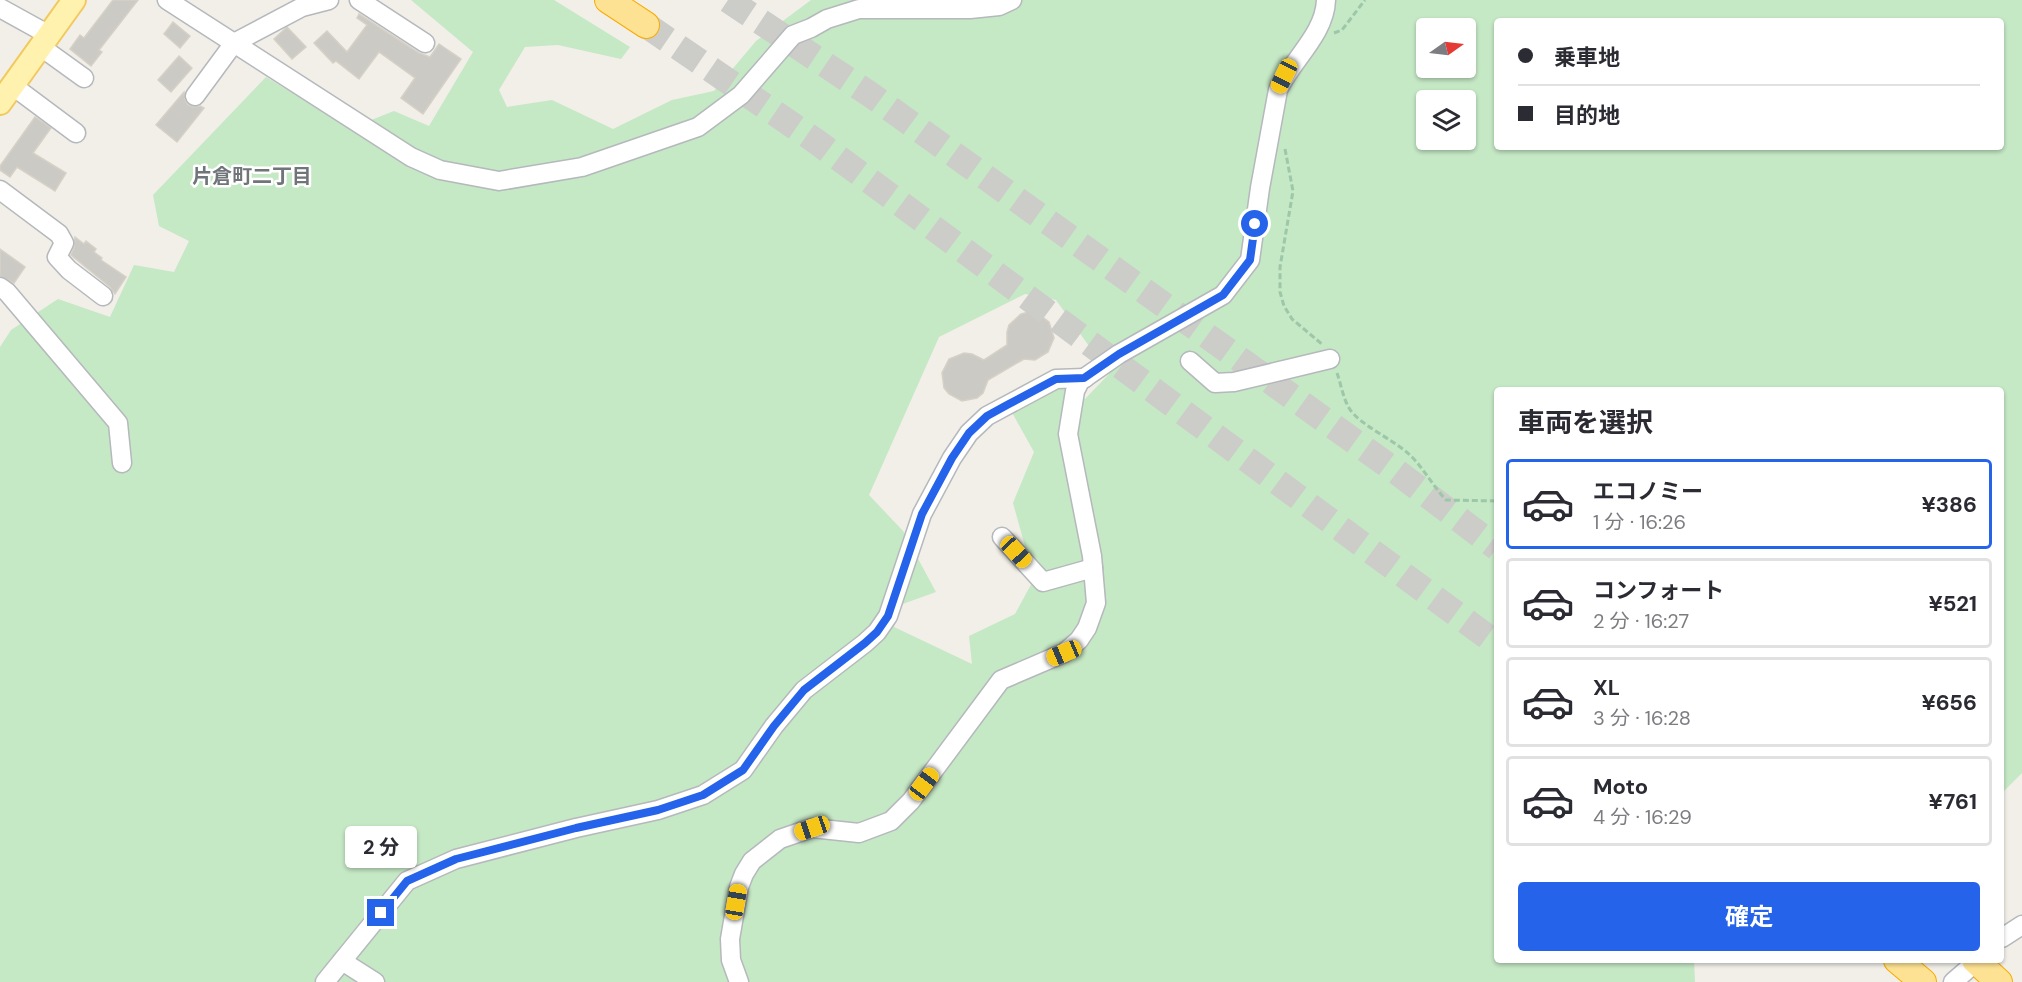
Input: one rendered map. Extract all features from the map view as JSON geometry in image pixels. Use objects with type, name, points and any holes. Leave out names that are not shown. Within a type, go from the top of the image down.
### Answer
[{"type":"highway","points":[[608,0],[646,25]]},
{"type":"highway","points":[[1901,963],[1923,982]]},
{"type":"highway","points":[[1971,964],[1999,982]]},
{"type":"main road","points":[[6,95],[74,0]]},
{"type":"street","points":[[167,0],[411,157],[440,170],[499,181],[582,167],[698,127],[741,95],[793,35],[827,19],[859,9],[947,7],[970,9],[999,6],[1012,0]]},
{"type":"street","points":[[195,96],[234,43],[302,7],[329,0]]},
{"type":"street","points":[[359,0],[425,43]]},
{"type":"street","points":[[739,982],[731,960],[730,939],[739,887],[752,861],[780,839],[812,828],[859,833],[891,821],[911,801],[1001,680],[1064,653],[1079,640],[1087,628],[1096,603],[1093,568],[1068,434],[1075,391],[1080,381],[1119,354],[1223,295],[1250,260],[1260,188],[1278,90],[1284,76],[1317,30],[1326,9],[1326,0]]},
{"type":"street","points":[[0,8],[45,41],[84,78]]},
{"type":"street","points":[[6,95],[76,133]]},
{"type":"street","points":[[0,190],[59,234],[64,243],[57,257],[69,270],[104,296]]},
{"type":"street","points":[[3,289],[118,423],[122,463]]},
{"type":"street","points":[[1190,361],[1215,383],[1234,382],[1330,359]]},
{"type":"street","points":[[325,982],[407,881],[456,859],[576,828],[658,810],[692,799],[703,795],[743,770],[774,726],[804,690],[865,643],[877,632],[888,616],[922,514],[952,458],[969,433],[987,416],[1056,379],[1084,378]]},
{"type":"street","points":[[1002,537],[1043,582],[1093,568]]},
{"type":"street","points":[[2004,937],[2022,925]]},
{"type":"street","points":[[342,960],[375,982]]},
{"type":"street","points":[[1953,982],[1971,964]]},
{"type":"path","points":[[1317,30],[1325,36],[1342,30],[1365,0]]},
{"type":"path","points":[[1283,140],[1293,191],[1280,267],[1280,291],[1284,306],[1292,319],[1323,345],[1336,369],[1349,409],[1396,443],[1412,458],[1446,500],[1494,501]]},
{"type":"green space","points":[[411,0],[554,0],[630,47],[621,59],[558,45],[525,47],[499,90],[507,107],[552,100],[613,129],[672,100],[714,91],[756,41],[811,0],[2022,0],[2022,773],[2004,791],[2004,387],[1494,387],[1494,963],[1694,963],[1695,982],[0,982],[0,347],[11,330],[58,299],[110,317],[134,265],[174,272],[189,241],[159,226],[153,195],[266,77],[351,128],[394,111],[429,126],[473,52]],"holes":[[[1025,294],[1056,300],[1109,374],[1085,399],[1058,384],[1010,409],[1034,452],[1013,503],[1034,579],[1015,614],[969,636],[972,664],[894,627],[897,606],[936,592],[903,531],[869,495],[939,337]]]},
{"type":"building","points":[[113,0],[138,0],[99,50],[102,52],[91,66],[70,49],[80,35],[84,38]]},
{"type":"building","points":[[359,14],[419,53],[430,57],[439,44],[461,59],[423,114],[401,98],[415,78],[379,52],[359,79],[336,61],[333,63],[314,43],[327,31],[347,52],[367,25],[357,18]]},
{"type":"building","points":[[173,22],[190,36],[180,48],[164,34]]},
{"type":"building","points":[[287,27],[306,47],[292,59],[274,39]]},
{"type":"building","points":[[179,56],[192,68],[171,92],[158,80]]},
{"type":"building","points":[[184,92],[188,105],[204,108],[177,142],[156,125]]},
{"type":"building","points":[[35,117],[51,128],[33,153],[66,173],[55,191],[17,167],[10,177],[0,170],[0,166]]},
{"type":"building","points":[[75,237],[84,244],[86,241],[96,249],[94,252],[102,258],[101,260],[126,277],[115,294],[110,287],[71,255]]},
{"type":"building","points":[[0,249],[25,267],[14,283],[0,276]]},
{"type":"building","points":[[1037,313],[1049,322],[1054,338],[1048,352],[1035,360],[1024,359],[988,380],[983,393],[977,398],[962,401],[949,394],[944,388],[942,373],[949,359],[964,353],[984,360],[1007,345],[1009,325],[1021,314]]},
{"type":"tunnel","points":[[728,0],[871,95],[1397,472],[1494,546]]},
{"type":"tunnel","points":[[646,25],[817,142],[1494,642]]},
{"type":"district","name":"片倉町二丁目","points":[[252,176]]},
{"type":"route","points":[[381,913],[407,881],[456,859],[576,828],[658,810],[703,795],[743,770],[774,726],[804,690],[865,643],[877,632],[888,616],[922,514],[952,458],[969,433],[987,416],[1056,379],[1084,378],[1119,354],[1223,295],[1250,260],[1255,224]]}]
